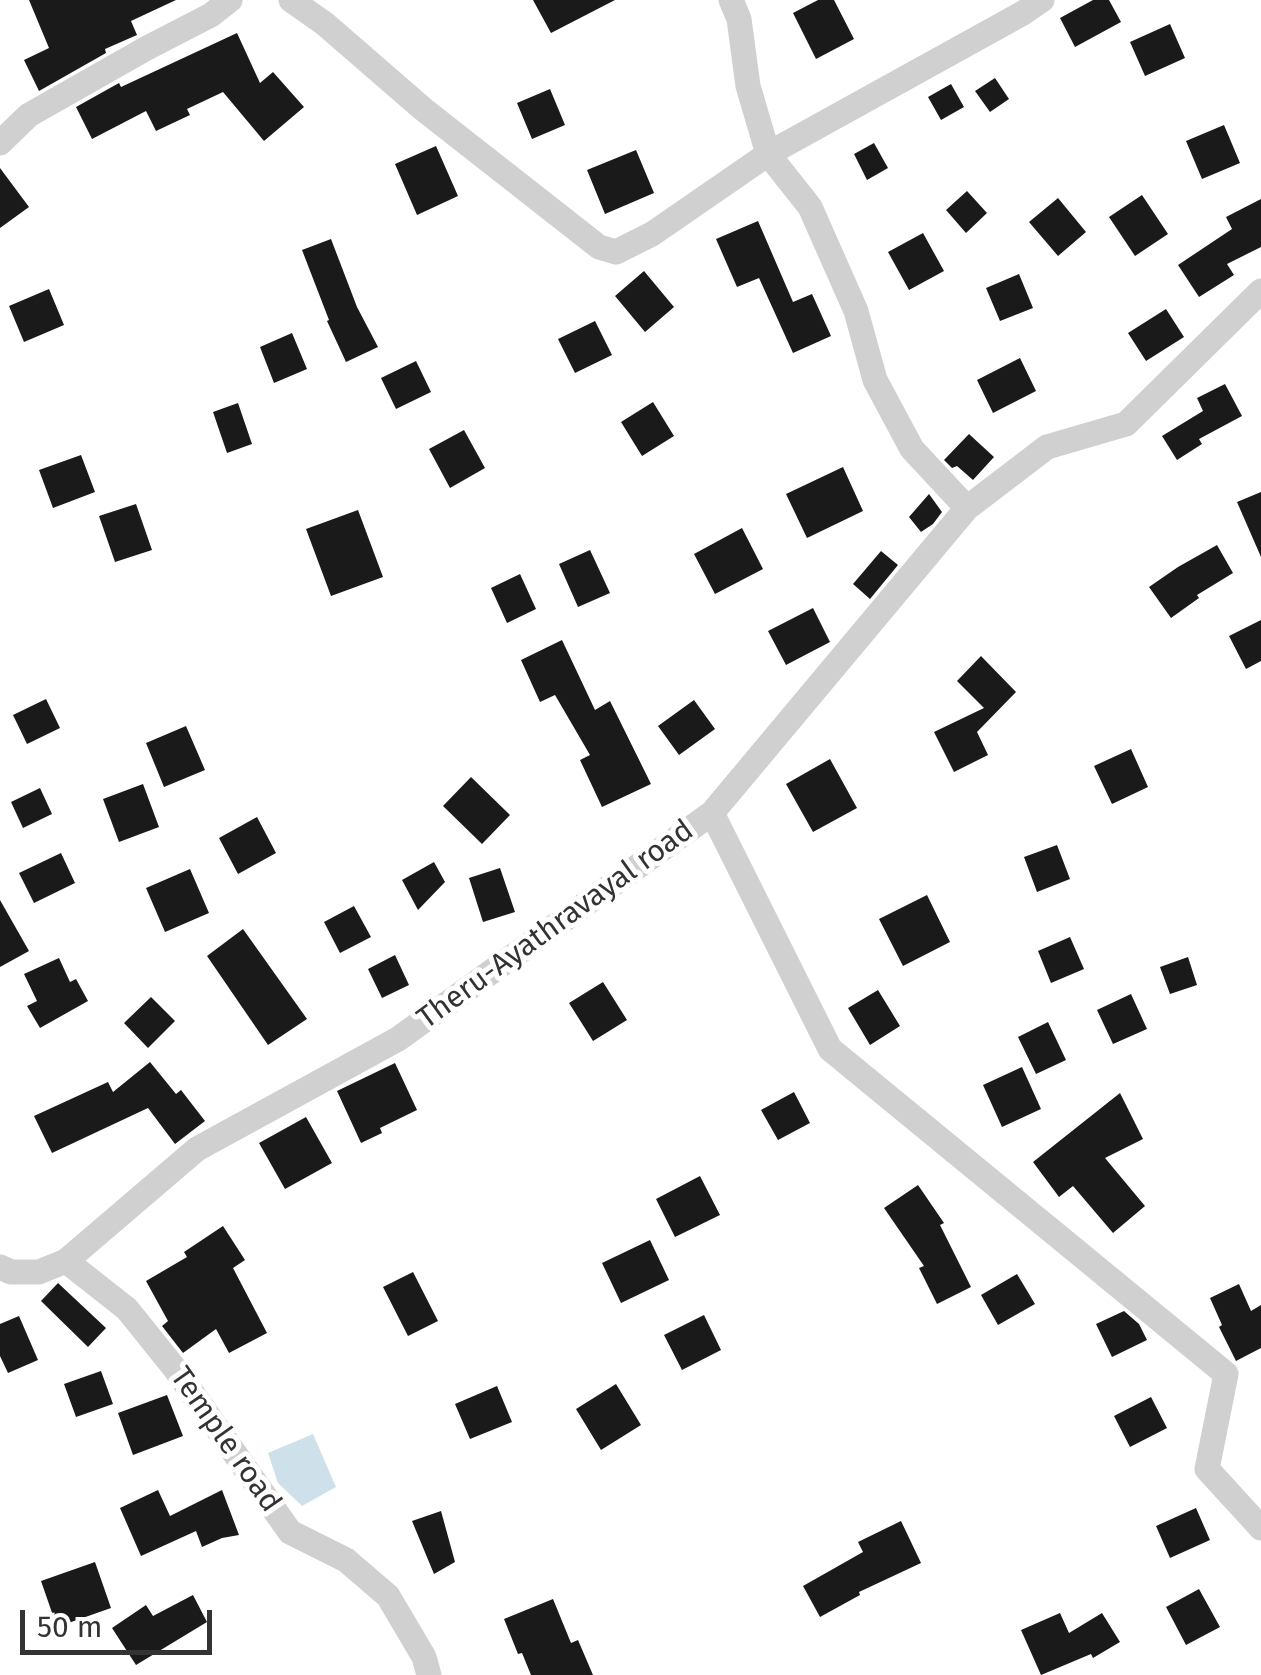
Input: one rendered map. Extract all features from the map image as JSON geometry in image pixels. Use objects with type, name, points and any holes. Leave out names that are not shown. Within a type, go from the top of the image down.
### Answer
[{"type":"street","points":[[0,143],[29,115],[211,15],[230,0]]},
{"type":"street","points":[[291,0],[326,24],[423,108],[599,247],[616,252],[652,234],[768,154],[1012,8],[1042,0]]},
{"type":"street","points":[[731,0],[739,18],[748,86],[768,154],[810,207],[856,311],[874,380],[912,449],[967,508]]},
{"type":"street","points":[[712,813],[967,508],[1047,446],[1126,424],[1261,292]]},
{"type":"street","name":"Theru-Ayathravayal road","points":[[0,1268],[38,1272],[66,1262],[197,1149],[398,1040],[712,813],[830,1049],[1226,1374],[1207,1469],[1261,1528]]},
{"type":"street","name":"Temple road","points":[[66,1262],[126,1309],[139,1324],[290,1532],[346,1560],[388,1596],[426,1666]]},
{"type":"shaded area","points":[[313,1434],[336,1487],[302,1506],[278,1483],[268,1453]]},
{"type":"building","points":[[29,0],[176,0],[131,21],[137,35],[105,49],[106,53],[39,91],[24,60],[49,48]]},
{"type":"building","points":[[533,0],[615,0],[551,33]]},
{"type":"building","points":[[818,0],[834,0],[854,39],[816,59],[793,13]]},
{"type":"building","points":[[1093,0],[1109,0],[1121,22],[1075,47],[1060,18]]},
{"type":"building","points":[[1170,24],[1185,58],[1145,76],[1130,42]]},
{"type":"building","points":[[237,33],[260,83],[273,72],[304,107],[264,141],[223,92],[187,109],[190,115],[156,131],[146,111],[92,139],[76,107],[119,83],[121,87]]},
{"type":"building","points":[[995,78],[1009,99],[990,112],[975,91]]},
{"type":"building","points":[[951,84],[964,107],[941,120],[928,97]]},
{"type":"building","points":[[550,89],[565,125],[532,139],[517,103]]},
{"type":"building","points":[[1224,125],[1240,163],[1202,179],[1186,141]]},
{"type":"building","points":[[874,143],[888,168],[867,180],[854,154]]},
{"type":"building","points":[[436,146],[458,196],[417,215],[395,164]]},
{"type":"building","points":[[636,150],[654,193],[605,214],[587,170]]},
{"type":"building","points":[[0,168],[29,207],[0,228]]},
{"type":"building","points":[[967,191],[987,213],[966,233],[946,210]]},
{"type":"building","points":[[1142,195],[1168,234],[1135,256],[1109,217]]},
{"type":"building","points":[[1058,198],[1086,232],[1058,256],[1029,222]]},
{"type":"building","points":[[1261,199],[1261,247],[1227,264],[1234,275],[1199,297],[1178,265],[1232,229],[1226,217]]},
{"type":"building","points":[[758,221],[793,302],[812,294],[831,336],[793,353],[759,278],[737,287],[716,239]]},
{"type":"building","points":[[923,233],[944,271],[909,290],[888,252]]},
{"type":"building","points":[[331,239],[357,307],[378,347],[346,362],[302,250]]},
{"type":"building","points":[[644,271],[674,307],[645,332],[615,296]]},
{"type":"building","points":[[1019,274],[1033,308],[1000,321],[986,288]]},
{"type":"building","points":[[49,289],[64,325],[24,342],[9,306]]},
{"type":"building","points":[[1166,309],[1184,337],[1146,361],[1128,333]]},
{"type":"building","points":[[595,321],[612,355],[575,373],[558,339]]},
{"type":"building","points":[[292,333],[307,369],[274,383],[260,347]]},
{"type":"building","points":[[1020,358],[1036,391],[993,413],[977,380]]},
{"type":"building","points":[[416,361],[431,392],[396,409],[381,378]]},
{"type":"building","points":[[1225,384],[1242,416],[1199,439],[1202,444],[1177,460],[1162,436],[1203,411],[1197,398]]},
{"type":"building","points":[[653,402],[674,436],[642,456],[621,422]]},
{"type":"building","points":[[238,403],[252,444],[227,453],[213,412]]},
{"type":"building","points":[[464,430],[485,468],[450,488],[429,449]]},
{"type":"building","points":[[969,434],[994,457],[973,480],[944,460]]},
{"type":"building","points":[[81,455],[95,492],[53,508],[39,470]]},
{"type":"building","points":[[843,467],[863,511],[807,538],[786,494]]},
{"type":"building","points":[[1261,492],[1261,557],[1237,502]]},
{"type":"building","points":[[929,494],[942,512],[921,532],[909,517]]},
{"type":"building","points":[[136,504],[152,550],[115,562],[99,516]]},
{"type":"building","points":[[358,510],[383,577],[331,596],[306,529]]},
{"type":"building","points":[[742,528],[763,569],[715,594],[694,554]]},
{"type":"building","points":[[1217,545],[1233,573],[1197,595],[1199,598],[1171,618],[1149,587]]},
{"type":"building","points":[[590,550],[610,593],[578,607],[559,564]]},
{"type":"building","points":[[881,551],[898,565],[870,599],[853,584]]},
{"type":"building","points":[[520,574],[536,609],[507,623],[491,588]]},
{"type":"building","points":[[813,608],[830,642],[786,665],[768,631]]},
{"type":"building","points":[[1261,620],[1261,661],[1246,669],[1229,636]]},
{"type":"building","points":[[562,640],[595,710],[610,701],[651,784],[602,807],[580,760],[590,755],[555,695],[540,702],[521,660]]},
{"type":"building","points":[[981,656],[1016,692],[977,732],[988,755],[954,772],[934,732],[984,708],[957,681]]},
{"type":"building","points":[[46,699],[60,728],[27,744],[13,715]]},
{"type":"building","points":[[694,700],[715,729],[679,755],[658,726]]},
{"type":"building","points":[[186,726],[205,770],[164,787],[146,743]]},
{"type":"building","points":[[1131,749],[1148,787],[1112,804],[1094,766]]},
{"type":"building","points":[[830,759],[857,808],[813,832],[786,784]]},
{"type":"building","points":[[471,777],[510,815],[482,844],[443,806]]},
{"type":"building","points":[[143,784],[159,827],[119,842],[103,799]]},
{"type":"building","points":[[40,788],[52,814],[23,828],[11,802]]},
{"type":"building","points":[[257,817],[276,853],[238,874],[219,838]]},
{"type":"building","points":[[1057,845],[1070,879],[1037,892],[1024,857]]},
{"type":"building","points":[[61,853],[75,883],[34,903],[19,873]]},
{"type":"building","points":[[434,862],[445,882],[418,910],[402,880]]},
{"type":"building","points":[[500,868],[515,912],[483,922],[469,878]]},
{"type":"building","points":[[190,869],[209,913],[165,932],[146,888]]},
{"type":"building","points":[[927,895],[950,942],[903,966],[879,919]]},
{"type":"building","points":[[0,900],[29,951],[0,967]]},
{"type":"building","points":[[354,906],[371,937],[340,953],[324,922]]},
{"type":"building","points":[[243,929],[307,1019],[268,1045],[207,956]]},
{"type":"building","points":[[1070,937],[1084,969],[1051,983],[1038,951]]},
{"type":"building","points":[[395,955],[409,985],[382,998],[368,969]]},
{"type":"building","points":[[1188,957],[1197,985],[1170,994],[1160,967]]},
{"type":"building","points":[[59,958],[70,982],[76,979],[88,1001],[40,1028],[27,1006],[37,1001],[24,974]]},
{"type":"building","points":[[603,982],[627,1020],[593,1041],[569,1003]]},
{"type":"building","points":[[878,990],[900,1026],[870,1045],[848,1008]]},
{"type":"building","points":[[1131,994],[1147,1029],[1113,1044],[1097,1010]]},
{"type":"building","points":[[151,997],[175,1021],[148,1048],[124,1023]]},
{"type":"building","points":[[1048,1022],[1066,1060],[1036,1074],[1018,1037]]},
{"type":"building","points":[[150,1062],[176,1094],[181,1090],[205,1121],[175,1144],[148,1108],[52,1153],[34,1116],[108,1082],[113,1092]]},
{"type":"building","points":[[395,1063],[417,1110],[380,1128],[382,1133],[361,1143],[337,1091]]},
{"type":"building","points":[[1022,1067],[1041,1109],[1002,1127],[983,1085]]},
{"type":"building","points":[[794,1092],[810,1123],[778,1140],[761,1110]]},
{"type":"building","points":[[1120,1093],[1143,1139],[1105,1158],[1145,1206],[1113,1233],[1073,1186],[1059,1197],[1033,1162]]},
{"type":"building","points":[[306,1117],[332,1163],[285,1189],[259,1143]]},
{"type":"building","points":[[700,1176],[720,1215],[675,1237],[656,1199]]},
{"type":"building","points":[[918,1185],[944,1223],[940,1225],[971,1287],[937,1304],[919,1268],[924,1266],[884,1208]]},
{"type":"building","points":[[223,1226],[245,1260],[233,1268],[267,1333],[229,1353],[216,1329],[183,1353],[162,1326],[168,1321],[146,1281],[187,1257],[184,1252]]},
{"type":"building","points":[[650,1240],[669,1280],[621,1303],[602,1263]]},
{"type":"building","points":[[413,1272],[438,1321],[408,1336],[383,1287]]},
{"type":"building","points":[[1017,1274],[1035,1304],[998,1325],[981,1295]]},
{"type":"building","points":[[58,1283],[106,1328],[88,1347],[41,1301]]},
{"type":"building","points":[[1239,1284],[1251,1311],[1261,1305],[1261,1348],[1236,1361],[1210,1298]]},
{"type":"building","points":[[1124,1311],[1139,1324],[1147,1340],[1112,1357],[1096,1324]]},
{"type":"building","points":[[704,1315],[721,1350],[682,1370],[664,1335]]},
{"type":"building","points":[[19,1316],[38,1360],[8,1373],[0,1356],[0,1324]]},
{"type":"building","points":[[101,1371],[113,1404],[76,1417],[64,1384]]},
{"type":"building","points":[[616,1384],[641,1425],[601,1450],[576,1409]]},
{"type":"building","points":[[497,1386],[512,1422],[470,1439],[455,1404]]},
{"type":"building","points":[[167,1395],[183,1436],[133,1455],[118,1413]]},
{"type":"building","points":[[1151,1397],[1167,1428],[1130,1447],[1114,1416]]},
{"type":"building","points":[[158,1490],[170,1516],[222,1490],[239,1535],[202,1547],[196,1531],[141,1556],[120,1508]]},
{"type":"building","points":[[1196,1508],[1210,1540],[1170,1558],[1156,1526]]},
{"type":"building","points":[[441,1511],[455,1562],[434,1574],[412,1521]]},
{"type":"building","points":[[901,1521],[921,1563],[859,1592],[860,1595],[820,1617],[803,1586],[863,1552],[858,1542]]},
{"type":"building","points":[[95,1562],[111,1608],[57,1627],[41,1581]]},
{"type":"building","points":[[1199,1589],[1220,1627],[1186,1645],[1166,1607]]},
{"type":"building","points":[[193,1595],[207,1622],[136,1665],[112,1628],[146,1605],[153,1616]]},
{"type":"building","points":[[553,1599],[571,1643],[578,1640],[593,1675],[531,1675],[522,1653],[518,1654],[504,1619]]},
{"type":"building","points":[[1060,1613],[1069,1633],[1102,1613],[1120,1642],[1093,1658],[1091,1654],[1041,1675],[1021,1630]]}]
